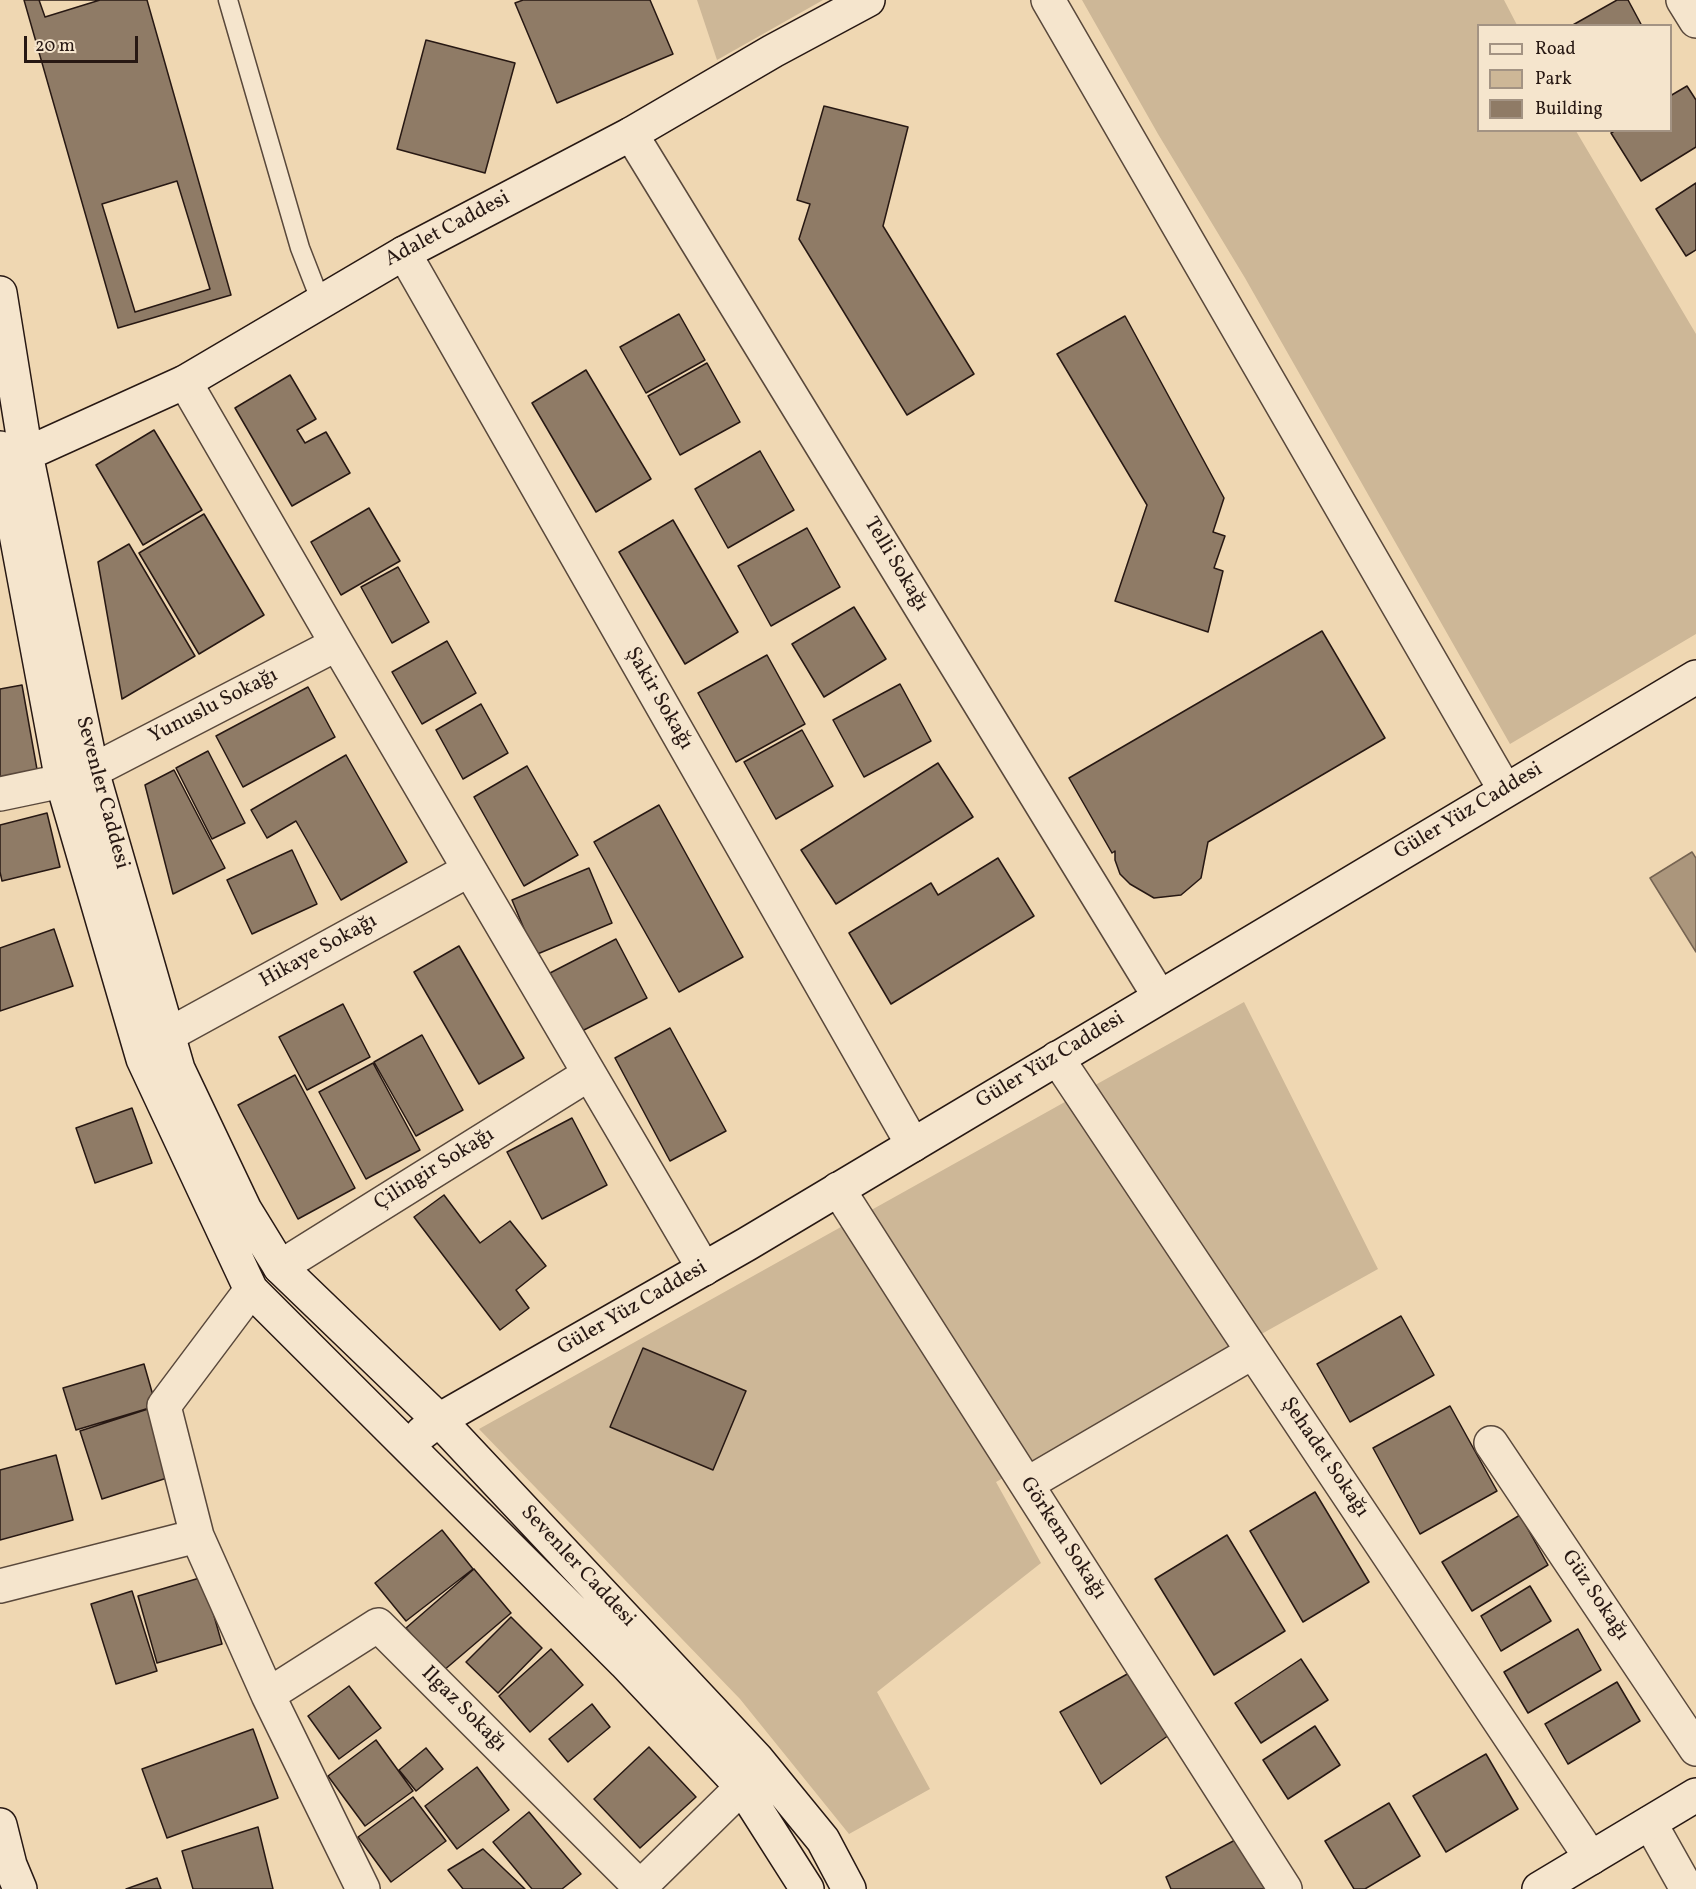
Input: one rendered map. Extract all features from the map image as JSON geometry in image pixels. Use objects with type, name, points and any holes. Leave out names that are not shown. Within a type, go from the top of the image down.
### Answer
[{"type":"street","name":"Adalet Caddesi","points":[[9,453],[185,382],[404,253],[631,134],[774,51],[868,0]]},
{"type":"street","points":[[1048,0],[1505,790]]},
{"type":"street","points":[[1683,0],[1696,21]]},
{"type":"street","name":"Telli Sokağı","points":[[631,134],[1159,996]]},
{"type":"street","name":"Şakir Sokağı","points":[[404,253],[913,1145]]},
{"type":"street","name":"Sevenler Caddesi","points":[[0,293],[9,453],[77,776],[143,1059],[251,1290],[625,1663],[742,1787],[807,1889]]},
{"type":"street","points":[[185,382],[469,870],[705,1269]]},
{"type":"street","name":"Yunuslu Sokağı","points":[[0,794],[77,776],[337,644]]},
{"type":"street","name":"Güler Yüz Caddesi","points":[[407,1445],[440,1420],[705,1269],[1696,676]]},
{"type":"street","name":"Sevenler Caddesi","points":[[77,776],[178,1068],[245,1210],[280,1267],[440,1420],[756,1758],[823,1840],[849,1889]]},
{"type":"street","name":"Hikaye Sokağı","points":[[168,1035],[469,870]]},
{"type":"street","name":"Şehadet Sokağı","points":[[1057,1058],[1591,1858]]},
{"type":"street","name":"Çilingir Sokağı","points":[[280,1267],[589,1074]]},
{"type":"street","name":"Görkem Sokağı","points":[[838,1189],[1285,1889]]},
{"type":"street","points":[[280,1267],[251,1290],[164,1406],[197,1536],[268,1695],[363,1889]]},
{"type":"street","points":[[1027,1484],[1253,1352]]},
{"type":"street","name":"Güz Sokağı","points":[[1491,1443],[1696,1749]]},
{"type":"street","points":[[0,1586],[197,1536]]},
{"type":"street","name":"Ilgaz Sokağı","points":[[268,1695],[378,1625],[639,1888]]},
{"type":"street","points":[[639,1888],[742,1787]]},
{"type":"street","points":[[1539,1889],[1696,1795]]},
{"type":"street","points":[[1650,1823],[1686,1889]]},
{"type":"street","points":[[0,1825],[10,1865],[20,1889]]},
{"type":"lane","points":[[228,0],[300,248],[321,302]]},
{"type":"green space","points":[[697,0],[823,0],[717,60]]},
{"type":"green space","points":[[1082,0],[1504,0],[1516,24],[1477,24],[1477,132],[1577,132],[1696,334],[1696,634],[1510,744],[1245,278],[1158,134]]},
{"type":"green space","points":[[1244,1002],[1378,1269],[996,1482],[1041,1563],[877,1692],[930,1789],[849,1834],[740,1699],[479,1429]]},
{"type":"shaded area","points":[[1692,852],[1696,858],[1696,952],[1650,878]]},
{"type":"building","points":[[24,0],[147,0],[231,295],[118,328]]},
{"type":"building","points":[[39,0],[100,0],[45,17]]},
{"type":"building","points":[[523,0],[650,0],[673,54],[557,103],[515,3]]},
{"type":"building","points":[[1617,0],[1628,0],[1641,24],[1575,24]]},
{"type":"building","points":[[426,40],[515,63],[485,173],[397,149]]},
{"type":"building","points":[[1687,86],[1696,100],[1696,147],[1641,181],[1611,133],[1672,132],[1672,95]]},
{"type":"building","points":[[824,106],[908,127],[883,226],[974,374],[907,415],[799,239],[810,204],[797,200]]},
{"type":"building","points":[[177,181],[210,289],[135,312],[102,204]]},
{"type":"building","points":[[1696,183],[1696,250],[1686,256],[1656,209]]},
{"type":"building","points":[[679,314],[705,360],[646,393],[620,347]]},
{"type":"building","points":[[1125,316],[1224,498],[1213,532],[1225,536],[1214,568],[1223,571],[1208,632],[1115,601],[1147,505],[1057,354]]},
{"type":"building","points":[[707,363],[740,422],[680,455],[648,396]]},
{"type":"building","points":[[586,370],[651,479],[596,512],[532,403]]},
{"type":"building","points":[[290,375],[316,419],[297,430],[305,443],[326,432],[350,473],[292,506],[235,408]]},
{"type":"building","points":[[154,430],[202,510],[143,545],[96,465]]},
{"type":"building","points":[[760,451],[794,510],[728,548],[695,489]]},
{"type":"building","points":[[369,508],[400,561],[341,595],[311,542]]},
{"type":"building","points":[[204,514],[264,615],[199,654],[139,553]]},
{"type":"building","points":[[673,520],[738,632],[685,664],[619,552]]},
{"type":"building","points":[[807,528],[840,587],[771,626],[738,566]]},
{"type":"building","points":[[129,544],[195,656],[122,699],[98,562]]},
{"type":"building","points":[[398,567],[429,622],[392,643],[361,587]]},
{"type":"building","points":[[854,607],[886,659],[824,697],[792,644]]},
{"type":"building","points":[[1322,631],[1385,738],[1208,842],[1201,878],[1181,895],[1154,898],[1130,884],[1120,874],[1115,860],[1115,851],[1112,853],[1069,778]]},
{"type":"building","points":[[447,641],[476,693],[422,724],[392,672]]},
{"type":"building","points":[[767,655],[805,724],[736,762],[698,693]]},
{"type":"building","points":[[900,684],[931,741],[864,777],[833,720]]},
{"type":"building","points":[[22,685],[38,775],[0,782],[0,689]]},
{"type":"building","points":[[308,687],[335,737],[243,787],[216,736]]},
{"type":"building","points":[[481,704],[508,753],[463,779],[436,730]]},
{"type":"building","points":[[802,730],[833,786],[776,819],[744,762]]},
{"type":"building","points":[[208,751],[245,823],[212,839],[176,768]]},
{"type":"building","points":[[346,755],[407,862],[341,900],[296,821],[267,838],[251,810]]},
{"type":"building","points":[[938,763],[973,817],[836,904],[801,850]]},
{"type":"building","points":[[527,766],[578,855],[524,886],[474,797]]},
{"type":"building","points":[[174,770],[225,868],[173,894],[145,785]]},
{"type":"building","points":[[659,805],[743,957],[679,992],[594,842]]},
{"type":"building","points":[[47,813],[60,867],[2,881],[0,825]]},
{"type":"building","points":[[292,850],[317,904],[252,934],[227,880]]},
{"type":"building","points":[[998,858],[1034,916],[891,1004],[849,933],[931,883],[938,895]]},
{"type":"building","points":[[589,868],[612,923],[535,955],[512,900]]},
{"type":"building","points":[[54,929],[73,986],[0,1011],[0,948]]},
{"type":"building","points":[[616,939],[647,998],[580,1032],[550,973]]},
{"type":"building","points":[[459,946],[524,1058],[479,1084],[414,972]]},
{"type":"building","points":[[343,1004],[370,1057],[307,1090],[279,1037]]},
{"type":"building","points":[[670,1028],[726,1131],[670,1161],[615,1058]]},
{"type":"building","points":[[422,1035],[463,1110],[416,1136],[374,1062]]},
{"type":"building","points":[[373,1063],[420,1150],[366,1179],[319,1092]]},
{"type":"building","points":[[295,1075],[355,1188],[298,1219],[238,1105]]},
{"type":"building","points":[[132,1108],[152,1163],[95,1183],[76,1128]]},
{"type":"building","points":[[572,1118],[607,1185],[542,1219],[507,1152]]},
{"type":"building","points":[[444,1195],[480,1243],[510,1221],[546,1266],[516,1290],[529,1308],[500,1330],[414,1217]]},
{"type":"building","points":[[1401,1316],[1434,1375],[1350,1422],[1317,1364]]},
{"type":"building","points":[[643,1348],[746,1391],[713,1470],[610,1427]]},
{"type":"building","points":[[144,1364],[156,1406],[76,1430],[63,1388]]},
{"type":"building","points":[[1450,1406],[1497,1491],[1420,1534],[1373,1448]]},
{"type":"building","points":[[148,1409],[170,1477],[102,1499],[80,1431]]},
{"type":"building","points":[[56,1455],[73,1520],[0,1540],[0,1470]]},
{"type":"building","points":[[1315,1492],[1369,1582],[1303,1622],[1250,1531]]},
{"type":"building","points":[[1520,1515],[1548,1565],[1472,1611],[1442,1562]]},
{"type":"building","points":[[442,1530],[473,1569],[406,1621],[375,1583]]},
{"type":"building","points":[[1227,1535],[1285,1631],[1214,1675],[1155,1579]]},
{"type":"building","points":[[474,1569],[511,1613],[443,1671],[406,1628]]},
{"type":"building","points":[[203,1577],[222,1644],[157,1663],[138,1596]]},
{"type":"building","points":[[1530,1586],[1551,1621],[1501,1651],[1481,1616]]},
{"type":"building","points":[[132,1591],[157,1671],[116,1684],[91,1604]]},
{"type":"building","points":[[511,1617],[542,1648],[498,1693],[466,1662]]},
{"type":"building","points":[[1578,1629],[1601,1670],[1528,1713],[1504,1672]]},
{"type":"building","points":[[551,1649],[583,1685],[530,1732],[499,1696]]},
{"type":"building","points":[[1301,1659],[1328,1700],[1261,1743],[1235,1703]]},
{"type":"building","points":[[1129,1673],[1169,1735],[1101,1784],[1060,1712]]},
{"type":"building","points":[[1617,1682],[1640,1721],[1568,1764],[1545,1724]]},
{"type":"building","points":[[349,1686],[381,1728],[339,1759],[308,1716]]},
{"type":"building","points":[[592,1704],[610,1727],[568,1762],[549,1739]]},
{"type":"building","points":[[1315,1726],[1340,1765],[1288,1799],[1263,1760]]},
{"type":"building","points":[[253,1729],[278,1798],[167,1838],[142,1769]]},
{"type":"building","points":[[376,1740],[413,1791],[365,1826],[328,1776]]},
{"type":"building","points":[[649,1747],[696,1797],[640,1848],[594,1799]]},
{"type":"building","points":[[426,1748],[443,1769],[416,1791],[399,1770]]},
{"type":"building","points":[[1486,1754],[1518,1809],[1446,1852],[1413,1796]]},
{"type":"building","points":[[477,1767],[509,1810],[457,1849],[425,1806]]},
{"type":"building","points":[[413,1797],[446,1841],[391,1882],[358,1837]]},
{"type":"building","points":[[1389,1803],[1420,1856],[1365,1889],[1354,1889],[1325,1841]]},
{"type":"building","points":[[529,1812],[581,1874],[562,1889],[532,1889],[493,1842]]},
{"type":"building","points":[[258,1827],[273,1889],[193,1889],[182,1851]]},
{"type":"building","points":[[1237,1839],[1269,1889],[1171,1889],[1166,1877]]},
{"type":"building","points":[[483,1849],[525,1889],[463,1889],[448,1870]]},
{"type":"building","points":[[157,1878],[161,1889],[126,1889]]}]
